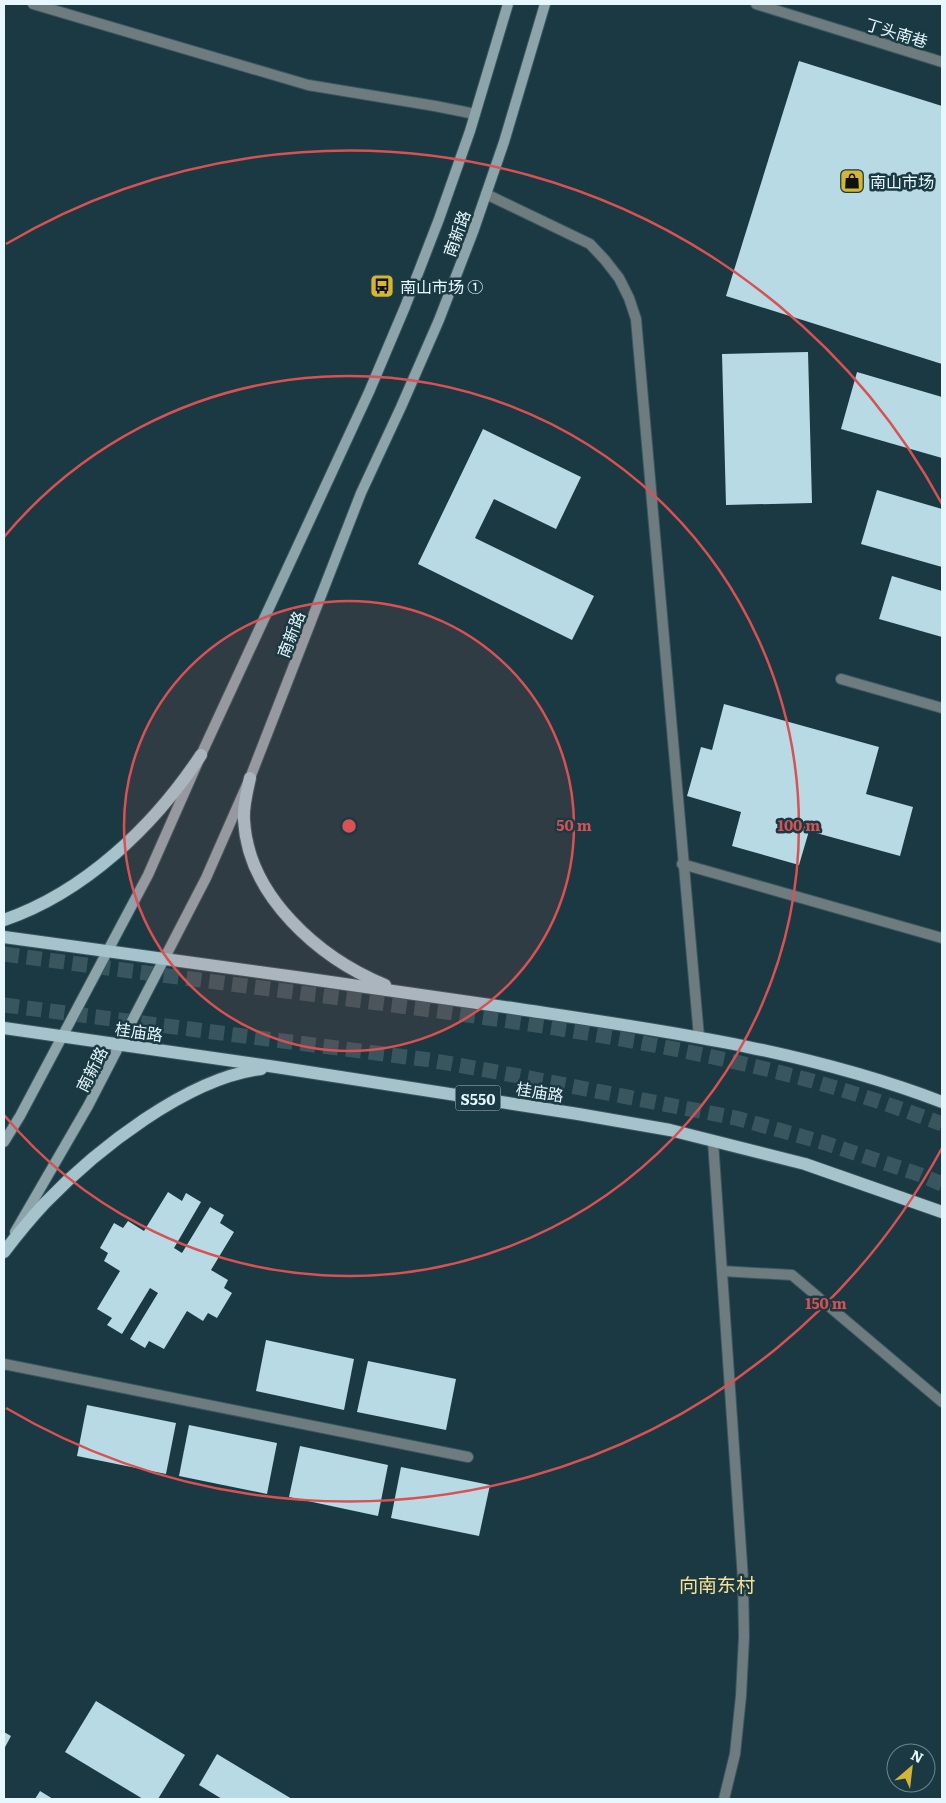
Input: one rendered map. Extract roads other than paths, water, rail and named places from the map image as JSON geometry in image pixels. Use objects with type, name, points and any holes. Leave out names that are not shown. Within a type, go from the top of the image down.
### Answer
[{"type":"main road","name":"南新路","points":[[4,1142],[148,875],[201,755],[384,358],[439,220],[475,114],[508,4]]},
{"type":"main road","name":"南新路","points":[[4,1251],[78,1125],[206,878],[250,778],[361,492],[439,320],[486,194],[527,70],[545,4]]},
{"type":"main road","points":[[4,920],[27,912],[52,899],[81,881],[100,866],[152,818],[188,775],[201,755]]},
{"type":"main road","points":[[250,778],[244,820],[248,843],[255,865],[265,885],[283,911],[307,935],[343,963],[380,983],[409,993]]},
{"type":"main road","points":[[4,937],[409,993],[699,1037],[818,1062],[910,1090],[942,1102]]},
{"type":"main road","name":"桂庙路","points":[[4,1028],[276,1067],[670,1130],[805,1164],[942,1212]]},
{"type":"main road","points":[[4,1251],[45,1203],[96,1156],[127,1132],[157,1112],[201,1087],[228,1076],[251,1070],[276,1067]]},
{"type":"street","points":[[33,4],[308,85],[475,114]]},
{"type":"street","name":"丁头南巷","points":[[756,4],[942,62]]},
{"type":"street","points":[[486,194],[590,244],[606,260],[619,278],[629,298],[636,320],[682,864],[699,1037]]},
{"type":"street","points":[[840,679],[942,708]]},
{"type":"street","points":[[682,864],[942,938]]},
{"type":"street","points":[[713,1141],[743,1580],[744,1638],[736,1754],[724,1799]]},
{"type":"street","points":[[722,1271],[792,1275],[942,1402]]},
{"type":"street","points":[[4,1364],[468,1457]]},
{"type":"tunnel","points":[[4,954],[469,1015],[638,1042],[750,1065],[805,1079],[874,1100],[942,1124]]},
{"type":"tunnel","points":[[4,1005],[430,1060],[519,1076],[736,1118],[825,1143],[921,1175],[942,1184]]},
{"type":"place","name":"南山市场","points":[[852,181]]},
{"type":"place","name":"南山市场 ①","points":[[382,286]]},
{"type":"district","name":"向南东村","points":[[717,1584]]}]
